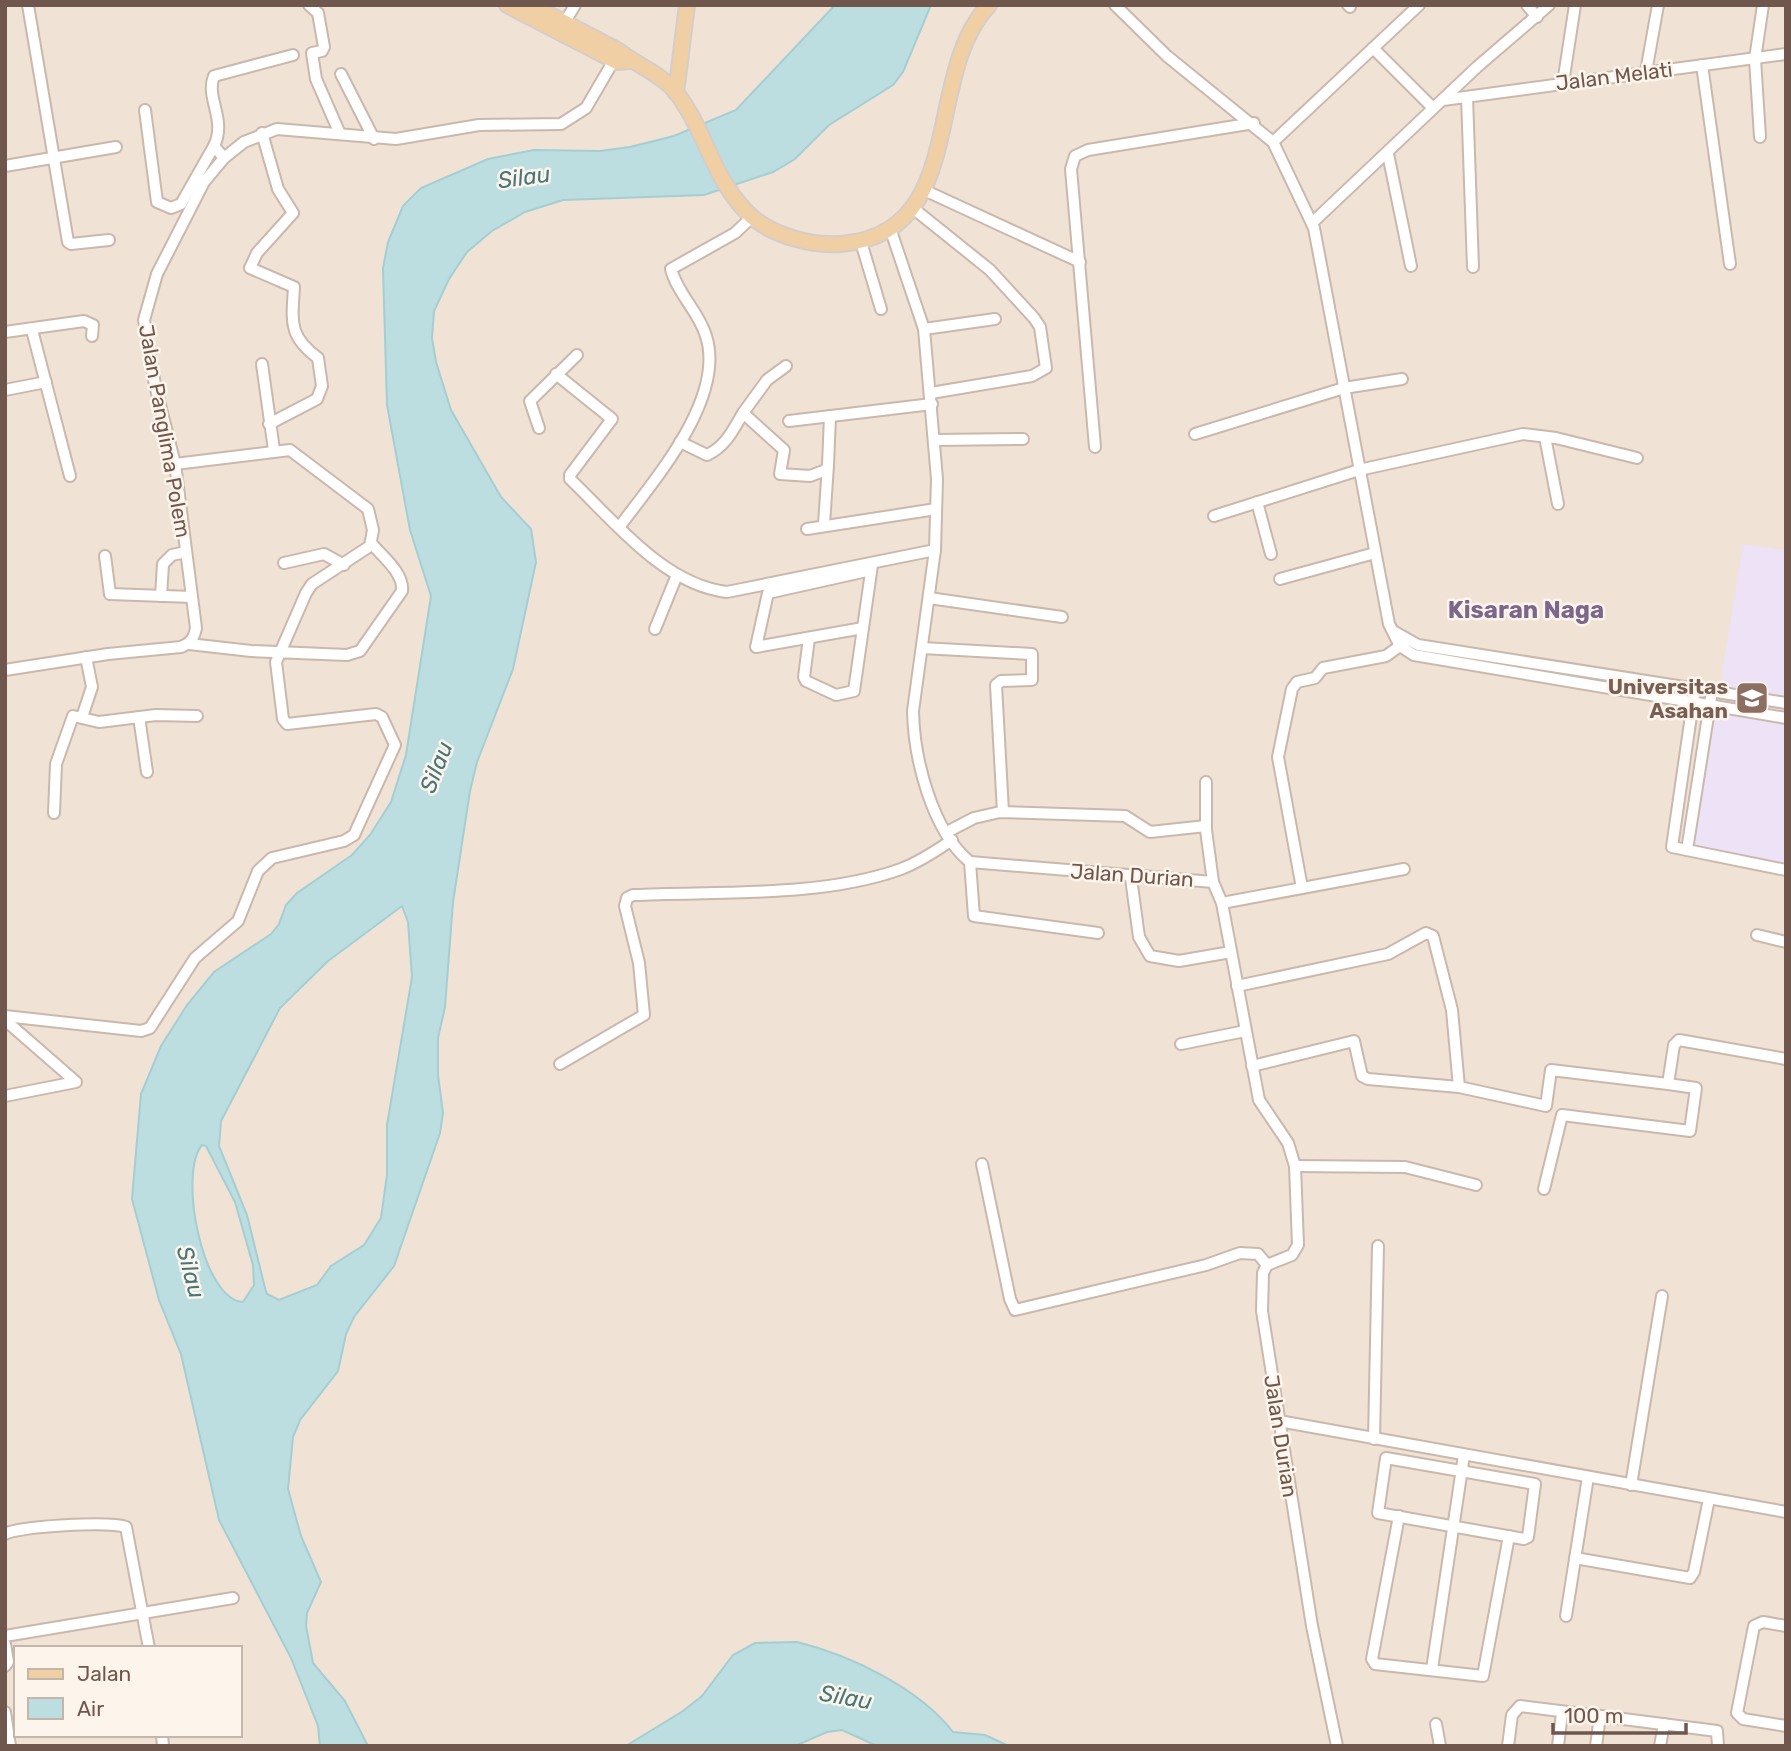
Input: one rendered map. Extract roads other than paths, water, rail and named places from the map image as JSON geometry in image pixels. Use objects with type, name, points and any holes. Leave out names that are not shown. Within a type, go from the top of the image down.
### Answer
[{"type":"main road","points":[[507,5],[560,24]]},
{"type":"main road","points":[[531,5],[560,24],[652,73],[676,93],[735,201],[752,217],[774,231],[815,243],[861,242],[890,228],[914,209],[924,190],[961,50],[971,26],[989,5]]},
{"type":"main road","points":[[676,93],[687,5]]},
{"type":"street","points":[[28,5],[69,243],[109,240]]},
{"type":"street","points":[[309,5],[318,13],[324,47],[322,51],[312,53],[316,79],[340,134]]},
{"type":"street","points":[[560,24],[575,5]]},
{"type":"street","points":[[1115,5],[1167,56],[1254,123],[1273,142],[1312,223],[1390,628],[1414,655],[1786,718]]},
{"type":"street","points":[[1273,142],[1419,5]]},
{"type":"street","points":[[1527,5],[1537,17]]},
{"type":"street","points":[[1312,223],[1388,154],[1433,108],[1549,5]]},
{"type":"street","points":[[1563,83],[1575,5]]},
{"type":"street","points":[[1646,72],[1658,5]]},
{"type":"street","points":[[1760,137],[1755,58],[1763,5]]},
{"type":"street","points":[[1373,47],[1433,108]]},
{"type":"street","name":"Jalan Melati","points":[[1443,100],[1786,54]]},
{"type":"street","points":[[145,110],[157,202],[171,208],[181,204],[214,146],[220,127],[213,90],[214,76],[293,55]]},
{"type":"street","name":"Jalan Panglima Polem","points":[[189,644],[195,628],[175,464],[146,340],[145,306],[172,240],[204,182],[224,158],[244,142],[262,133],[295,128],[374,139],[420,137],[479,125],[561,124],[586,108],[621,58]]},
{"type":"street","points":[[1702,65],[1730,264]]},
{"type":"street","points":[[341,74],[374,139]]},
{"type":"street","points":[[1467,97],[1474,267]]},
{"type":"street","points":[[1095,447],[1071,169],[1075,156],[1088,150],[1254,123]]},
{"type":"street","points":[[262,133],[278,189],[293,214],[257,253],[250,268],[294,288],[290,317],[303,346],[318,358],[322,386],[317,399],[269,424]]},
{"type":"street","points":[[214,146],[224,158]]},
{"type":"street","points":[[5,166],[116,147]]},
{"type":"street","points":[[1388,154],[1411,266]]},
{"type":"street","points":[[924,190],[1080,262]]},
{"type":"street","points":[[789,421],[931,398],[1038,374],[1046,368],[1040,327],[1034,318],[990,270],[914,209]]},
{"type":"street","points":[[620,526],[680,442],[704,391],[711,361],[706,335],[671,269],[735,233],[752,217]]},
{"type":"street","points":[[890,228],[924,330],[934,440],[936,550],[913,711],[914,735],[930,804],[970,862],[974,916],[1098,933]]},
{"type":"street","points":[[861,242],[881,309]]},
{"type":"street","points":[[924,330],[995,319]]},
{"type":"street","points":[[5,332],[84,321],[93,325],[92,336]]},
{"type":"street","points":[[32,330],[70,475]]},
{"type":"street","points":[[539,428],[530,401],[577,355]]},
{"type":"street","points":[[262,364],[274,450]]},
{"type":"street","points":[[680,442],[707,455],[719,449],[766,380],[786,366]]},
{"type":"street","points":[[556,374],[612,419],[569,477],[677,575],[694,585],[727,592],[872,566]]},
{"type":"street","points":[[1195,435],[1344,388],[1402,379]]},
{"type":"street","points":[[5,390],[46,382]]},
{"type":"street","points":[[743,412],[784,450],[780,474],[810,476],[826,470],[828,465]]},
{"type":"street","points":[[824,524],[830,416]]},
{"type":"street","points":[[1214,516],[1359,470],[1522,434],[1637,458]]},
{"type":"street","points":[[1545,437],[1554,470],[1558,504]]},
{"type":"street","points":[[934,440],[1023,439]]},
{"type":"street","points":[[5,1018],[146,1030],[195,958],[237,921],[262,865],[272,858],[344,841],[354,835],[395,739],[382,717],[376,714],[292,725],[285,722],[275,669],[309,588],[367,551],[371,543],[371,517],[364,503],[290,450],[175,464]]},
{"type":"street","points":[[1257,502],[1271,554]]},
{"type":"street","points":[[807,528],[936,509]]},
{"type":"street","points":[[5,670],[189,644],[347,655],[360,651],[402,591],[399,577],[371,543]]},
{"type":"street","points":[[863,628],[757,649],[768,593],[936,550]]},
{"type":"street","points":[[161,596],[163,564],[172,555],[186,552]]},
{"type":"street","points":[[1280,579],[1375,553]]},
{"type":"street","points":[[284,563],[324,554],[344,565]]},
{"type":"street","points":[[105,556],[110,594],[192,597]]},
{"type":"street","points":[[809,638],[804,677],[806,681],[836,695],[846,695],[854,691],[872,566]]},
{"type":"street","points":[[655,629],[677,575]]},
{"type":"street","points":[[929,597],[1062,617]]},
{"type":"street","points":[[1301,888],[1278,757],[1292,688],[1297,682],[1315,678],[1323,668],[1386,656],[1403,643],[1786,703]]},
{"type":"street","points":[[922,648],[1032,654],[1032,681],[1001,681],[996,685],[1003,812]]},
{"type":"street","points":[[82,717],[92,687],[86,657]]},
{"type":"street","points":[[1695,688],[1671,846],[1786,870]]},
{"type":"street","points":[[1687,850],[1712,691]]},
{"type":"street","points":[[54,813],[56,764],[72,716],[99,722],[139,717],[197,716]]},
{"type":"street","points":[[139,717],[147,772]]},
{"type":"street","points":[[1206,782],[1206,826],[1213,883]]},
{"type":"street","points":[[560,1064],[644,1015],[639,963],[625,906],[627,898],[633,895],[800,888],[855,882],[904,868],[974,818],[1003,812],[1125,816],[1135,820],[1146,831],[1154,832],[1206,826]]},
{"type":"street","name":"Jalan Durian","points":[[970,862],[1131,878],[1197,879],[1213,883],[1222,903],[1245,1031],[1263,1108],[1288,1143],[1294,1166],[1298,1245],[1292,1255],[1267,1265],[1263,1273],[1262,1311],[1312,1626],[1337,1746]]},
{"type":"street","points":[[1222,903],[1404,869]]},
{"type":"street","points":[[1131,878],[1139,937],[1150,956],[1179,961],[1231,952]]},
{"type":"street","points":[[1237,986],[1388,954],[1426,933],[1433,936],[1452,1010],[1459,1087]]},
{"type":"street","points":[[1757,935],[1786,942]]},
{"type":"street","points":[[5,1018],[76,1082],[5,1096]]},
{"type":"street","points":[[1181,1044],[1245,1031]]},
{"type":"street","points":[[1668,1084],[1674,1045],[1679,1040],[1687,1039],[1786,1059]]},
{"type":"street","points":[[1252,1066],[1354,1041],[1365,1078],[1459,1087],[1546,1106]]},
{"type":"street","points":[[1551,1070],[1696,1088],[1690,1131],[1562,1115],[1545,1111],[1546,1106],[1551,1070]]},
{"type":"street","points":[[1544,1188],[1562,1115]]},
{"type":"street","points":[[982,1164],[1010,1299],[1016,1310],[1206,1265],[1240,1253],[1258,1254],[1267,1265]]},
{"type":"street","points":[[1294,1166],[1405,1167],[1476,1185]]},
{"type":"street","points":[[1374,1438],[1378,1246]]},
{"type":"street","points":[[1631,1485],[1662,1296]]},
{"type":"street","points":[[1279,1422],[1786,1512]]},
{"type":"street","points":[[1429,1669],[1464,1455]]},
{"type":"street","points":[[1386,1458],[1536,1484],[1528,1537],[1508,1536],[1399,1516],[1378,1513],[1386,1458]]},
{"type":"street","points":[[1566,1616],[1588,1478]]},
{"type":"street","points":[[1575,1558],[1690,1578],[1694,1572],[1709,1499]]},
{"type":"street","points":[[1399,1516],[1372,1659],[1375,1664],[1429,1669],[1479,1678],[1485,1675],[1508,1536]]},
{"type":"street","points":[[5,1534],[19,1528],[82,1524],[126,1527],[149,1646]]},
{"type":"street","points":[[5,1636],[233,1598]]},
{"type":"street","points":[[1786,1626],[1763,1622],[1754,1626],[1737,1713],[1743,1719],[1786,1726]]},
{"type":"street","points":[[5,1644],[8,1662],[5,1666]]},
{"type":"street","points":[[1508,1746],[1515,1708],[1520,1706],[1717,1731],[1718,1746]]},
{"type":"street","points":[[5,1712],[10,1746]]},
{"type":"street","points":[[1558,1746],[1562,1713]]},
{"type":"street","points":[[1596,1746],[1600,1716]]},
{"type":"street","points":[[1436,1724],[1440,1746]]},
{"type":"street","points":[[1660,1746],[1664,1724]]},
{"type":"water","name":"Silau","points":[[835,5],[931,5],[903,72],[893,85],[829,125],[795,159],[773,172],[704,195],[563,200],[525,212],[492,231],[467,252],[449,279],[434,311],[432,338],[436,362],[451,410],[501,497],[531,529],[536,562],[513,669],[477,762],[470,791],[453,902],[445,1007],[438,1038],[438,1075],[443,1113],[440,1133],[394,1266],[354,1317],[346,1334],[338,1371],[300,1420],[293,1437],[288,1489],[301,1536],[321,1582],[307,1613],[306,1626],[313,1663],[345,1701],[368,1746],[320,1746],[318,1726],[291,1658],[219,1520],[181,1354],[159,1300],[132,1199],[141,1094],[161,1046],[187,1005],[214,972],[271,934],[279,924],[286,905],[297,893],[352,855],[370,835],[391,802],[406,755],[431,596],[410,530],[387,405],[383,268],[388,242],[403,206],[421,188],[488,159],[534,150],[600,151],[630,147],[674,136],[736,110]],"holes":[[[402,906],[408,922],[412,977],[387,1125],[387,1175],[381,1218],[364,1245],[331,1266],[317,1285],[279,1300],[267,1294],[265,1288],[247,1215],[219,1146],[221,1121],[280,1008],[328,961]],[[202,1145],[206,1146],[235,1202],[253,1265],[254,1285],[243,1302],[228,1296],[216,1281],[198,1233],[193,1181],[195,1160]]]},
{"type":"water","name":"Silau","points":[[797,1642],[839,1655],[882,1675],[922,1701],[953,1732],[985,1735],[1009,1746],[877,1746],[842,1730],[827,1732],[795,1746],[626,1746],[702,1696],[733,1655],[755,1643]]},
{"type":"place","name":"Universitas Asahan","points":[[1752,698]]},
{"type":"district","name":"Kisaran Naga","points":[[1526,610]]}]
